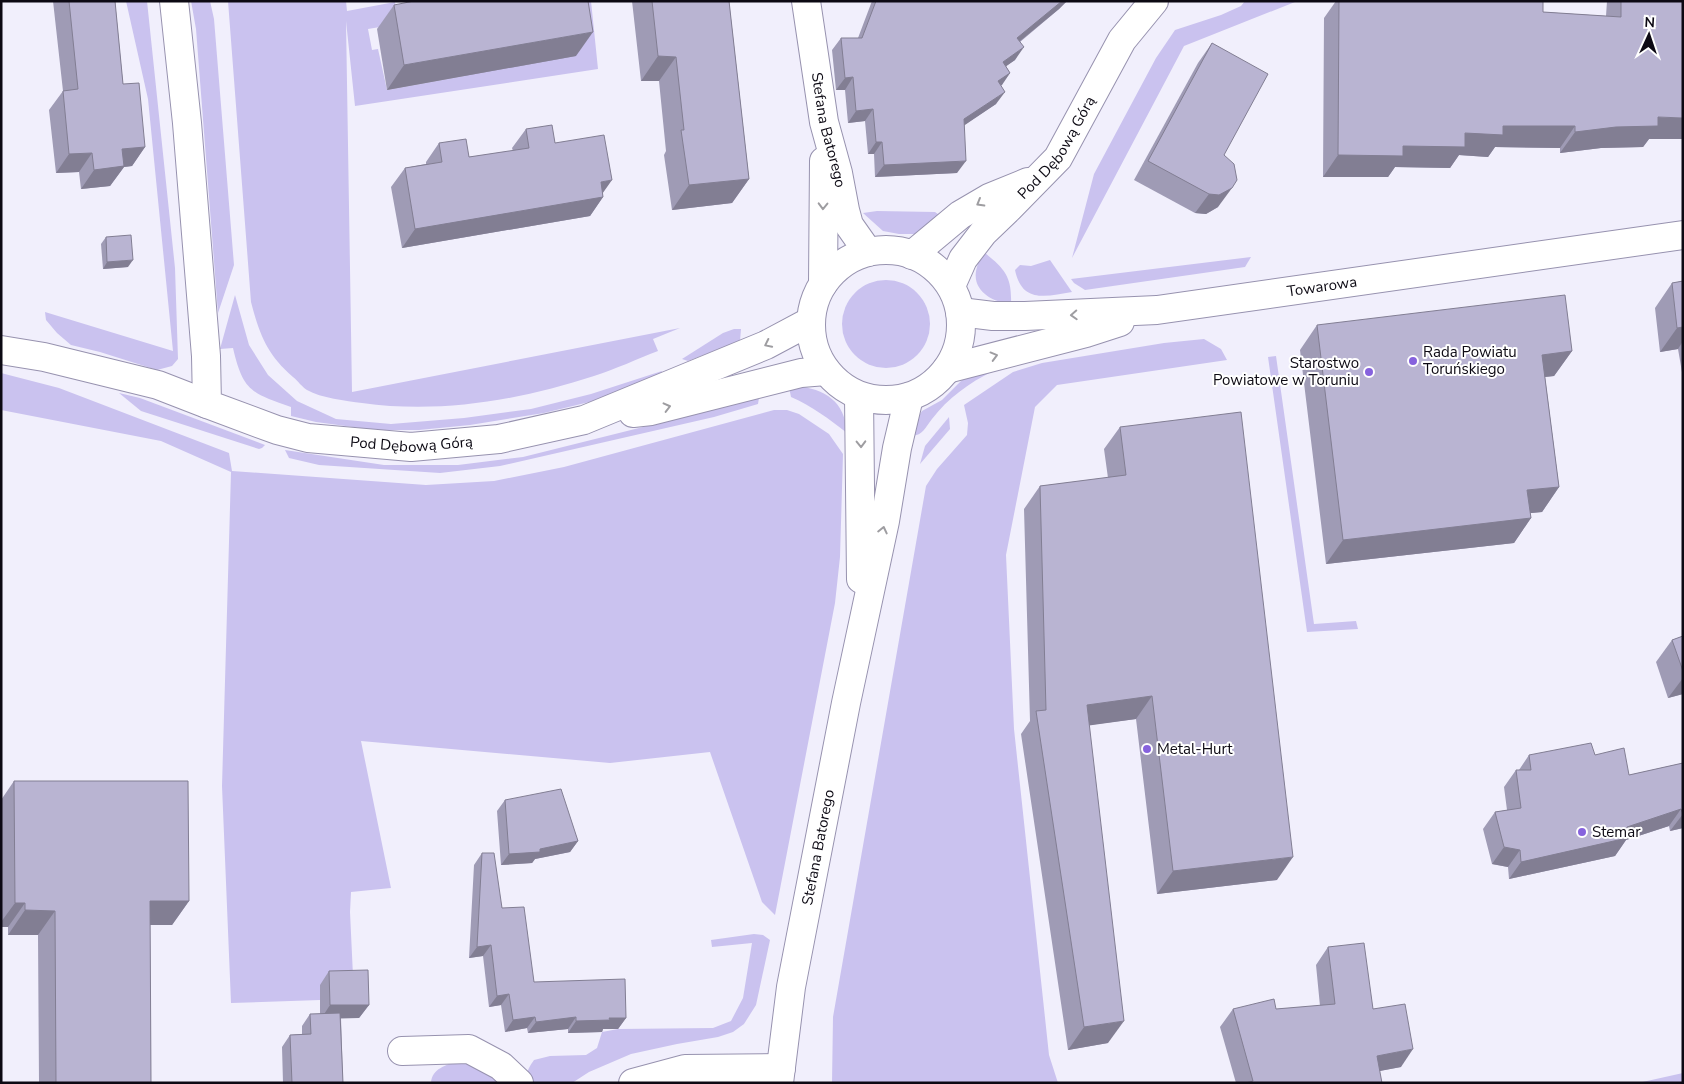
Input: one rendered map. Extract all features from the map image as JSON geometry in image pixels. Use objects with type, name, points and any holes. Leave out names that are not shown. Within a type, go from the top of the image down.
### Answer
[{"type":"street","points":[[174,1],[187,123],[206,356],[207,404]]},
{"type":"street","name":"Stefana Batorego","points":[[806,1],[824,122],[850,225],[868,252]]},
{"type":"street","name":"Pod Dębową Górą","points":[[951,286],[963,259],[983,233],[1058,158],[1122,40],[1154,1]]},
{"type":"street","points":[[823,284],[824,122]]},
{"type":"street","points":[[912,255],[960,215],[989,198],[1041,176]]},
{"type":"street","name":"Towarowa","points":[[960,312],[992,316],[1025,316],[1158,310],[1683,235]]},
{"type":"street","points":[[894,251],[912,255],[934,268],[951,286],[960,312],[960,340],[955,355],[947,369],[934,383],[909,397],[896,400],[882,400],[859,396],[838,384],[826,371],[815,350],[811,336],[813,307],[823,284],[832,272],[849,260],[868,252],[894,251]]},
{"type":"street","points":[[947,369],[1086,333],[1158,310]]},
{"type":"street","name":"Pod Dębową Górą","points":[[1,350],[44,357],[158,385],[277,430],[308,438],[411,447],[499,439],[584,420],[766,345],[811,321]]},
{"type":"street","points":[[584,420],[651,411],[793,375],[826,371]]},
{"type":"street","name":"Stefana Batorego","points":[[859,396],[861,446],[861,628]]},
{"type":"street","name":"Stefana Batorego","points":[[781,1078],[785,1025],[791,987],[861,628],[885,521],[897,448],[909,397]]},
{"type":"street","points":[[402,1051],[469,1049],[501,1066],[519,1083]]},
{"type":"street","points":[[633,1083],[684,1070],[781,1078]]},
{"type":"shaded area","points":[[126,1],[147,1],[175,268],[178,359],[172,366],[157,370],[71,345],[46,320],[45,312],[173,351],[148,99]]},
{"type":"shaded area","points":[[191,1],[210,1],[214,19],[234,265],[218,313],[196,29]]},
{"type":"shaded area","points":[[228,1],[346,1],[347,11],[395,2],[398,24],[368,29],[372,50],[378,49],[387,90],[464,76],[567,1],[591,1],[598,69],[355,106],[346,21],[352,392],[680,328],[653,339],[658,351],[594,376],[538,392],[480,403],[451,406],[392,406],[334,399],[305,389],[284,369],[266,344],[261,335],[251,302]]},
{"type":"shaded area","points":[[1245,1],[1295,2],[1184,46],[1072,258],[1094,174],[1156,58],[1175,30],[1221,15],[1241,6]]},
{"type":"shaded area","points":[[877,211],[935,212],[942,217],[916,234],[899,234],[883,231],[863,213]]},
{"type":"shaded area","points":[[985,253],[1006,274],[1010,287],[1011,304],[997,301],[984,293],[980,288],[976,275],[977,267]]},
{"type":"shaded area","points":[[1251,257],[1245,267],[1085,290],[1071,279]]},
{"type":"shaded area","points":[[1050,260],[1072,292],[1045,296],[1030,293],[1023,288],[1018,281],[1015,270],[1020,265],[1031,266]]},
{"type":"shaded area","points":[[877,280],[895,280],[911,287],[923,299],[930,315],[930,333],[923,349],[911,361],[895,368],[877,368],[861,361],[849,349],[842,333],[842,315],[849,299],[861,287]]},
{"type":"shaded area","points":[[235,295],[249,345],[268,375],[297,401],[336,419],[391,424],[464,418],[531,409],[591,394],[662,371],[660,377],[618,395],[544,413],[470,425],[419,430],[375,430],[316,422],[291,416],[291,407],[258,394],[245,382],[233,348],[220,349]]},
{"type":"shaded area","points":[[734,329],[741,329],[740,341],[688,361],[682,359],[723,333]]},
{"type":"shaded area","points":[[1204,339],[1221,349],[1227,360],[1057,385],[1035,407],[1006,555],[1014,729],[1049,1055],[1058,1083],[832,1083],[833,1017],[926,486],[937,469],[967,435],[968,423],[964,405],[1013,372],[1042,363],[1164,343]]},
{"type":"shaded area","points":[[1276,356],[1314,624],[1356,621],[1358,629],[1307,632],[1268,357]]},
{"type":"shaded area","points":[[993,371],[945,404],[921,433],[912,436],[917,419],[922,411],[942,400],[965,377]]},
{"type":"shaded area","points":[[1,373],[59,388],[229,453],[232,471],[426,485],[494,481],[564,467],[774,410],[787,410],[799,414],[829,434],[843,454],[840,557],[835,603],[775,915],[762,902],[710,752],[610,763],[361,741],[391,888],[351,892],[353,976],[320,1000],[231,1003],[222,786],[231,472],[161,441],[1,410]]},
{"type":"shaded area","points":[[796,386],[816,390],[832,399],[842,413],[847,433],[813,409],[791,397],[789,387]]},
{"type":"shaded area","points":[[760,392],[758,404],[714,417],[500,466],[440,473],[319,465],[289,458],[285,450],[384,465],[458,465],[523,457],[667,421]]},
{"type":"shaded area","points":[[119,393],[140,398],[265,445],[259,449],[141,411]]},
{"type":"shaded area","points":[[949,417],[950,429],[920,464],[925,446]]},
{"type":"shaded area","points":[[754,934],[763,935],[770,940],[756,1005],[744,1024],[733,1032],[718,1037],[631,1054],[589,1072],[572,1083],[529,1083],[527,1074],[534,1060],[550,1056],[586,1055],[597,1048],[602,1032],[618,1029],[713,1028],[731,1021],[743,998],[752,943],[712,947],[711,940]]},
{"type":"shaded area","points":[[458,1060],[474,1061],[504,1083],[431,1083],[437,1071]]},
{"type":"shaded area","points":[[1683,1073],[1683,1083],[1638,1083]]},
{"type":"building","points":[[69,1],[115,1],[123,84],[139,83],[145,147],[122,149],[124,166],[94,170],[92,153],[69,154],[63,91],[78,89]]},
{"type":"building","points":[[414,1],[588,1],[593,32],[404,65],[394,5]]},
{"type":"building","points":[[652,1],[729,1],[749,179],[689,185],[681,130],[684,130],[676,57],[658,56]]},
{"type":"building","points":[[876,1],[1062,1],[1017,38],[1024,47],[1003,62],[1010,73],[998,81],[1005,92],[964,119],[966,161],[884,165],[882,142],[876,142],[873,109],[856,111],[853,77],[845,78],[841,38],[862,38]]},
{"type":"building","points":[[1339,1],[1543,1],[1543,12],[1621,17],[1621,1],[1683,1],[1683,118],[1658,117],[1658,126],[1616,127],[1575,132],[1575,126],[1503,126],[1503,135],[1465,133],[1465,147],[1403,146],[1403,156],[1338,155]]},
{"type":"building","points":[[1212,43],[1268,74],[1224,155],[1234,164],[1237,180],[1232,188],[1219,195],[1209,194],[1148,161]]},
{"type":"building","points":[[552,125],[555,143],[604,135],[612,180],[601,182],[603,197],[415,229],[405,168],[442,162],[439,143],[466,139],[469,157],[529,148],[526,129]]},
{"type":"building","points":[[131,235],[133,260],[107,262],[106,237]]},
{"type":"building","points":[[1683,281],[1683,327],[1677,328],[1672,283]]},
{"type":"building","points":[[1565,295],[1572,351],[1542,355],[1559,487],[1527,490],[1531,518],[1343,540],[1317,325]]},
{"type":"building","points":[[1241,412],[1293,857],[1173,871],[1152,696],[1087,705],[1124,1021],[1084,1027],[1036,711],[1046,710],[1040,486],[1126,475],[1120,427]]},
{"type":"building","points":[[1683,636],[1683,671],[1672,640]]},
{"type":"building","points":[[1591,743],[1595,755],[1624,748],[1629,775],[1683,763],[1683,814],[1681,809],[1627,827],[1627,838],[1521,862],[1520,850],[1504,847],[1495,812],[1521,808],[1516,770],[1531,770],[1529,755]]},
{"type":"building","points":[[14,781],[188,781],[189,901],[150,901],[151,1083],[56,1083],[55,911],[25,910],[25,903],[15,903]]},
{"type":"building","points":[[561,789],[578,841],[540,849],[540,852],[509,854],[505,800]]},
{"type":"building","points":[[482,853],[494,853],[502,908],[524,907],[534,982],[625,979],[626,1018],[576,1021],[576,1017],[536,1022],[535,1017],[513,1020],[509,994],[497,996],[491,945],[477,947]]},
{"type":"building","points":[[1364,943],[1373,1009],[1405,1004],[1413,1049],[1377,1056],[1382,1083],[1246,1083],[1253,1081],[1233,1009],[1274,999],[1276,1009],[1335,1004],[1328,947]]},
{"type":"building","points":[[368,970],[369,1005],[330,1005],[329,971]]},
{"type":"building","points":[[340,1013],[343,1083],[292,1083],[290,1035],[311,1034],[310,1014]]},
{"type":"place","name":"Rada Powiatu Toruńskiego","points":[[1413,361]]},
{"type":"place","name":"Starostwo Powiatowe w Toruniu","points":[[1369,372]]},
{"type":"place","name":"Metal-Hurt","points":[[1147,749]]},
{"type":"place","name":"Stemar","points":[[1582,832]]}]
